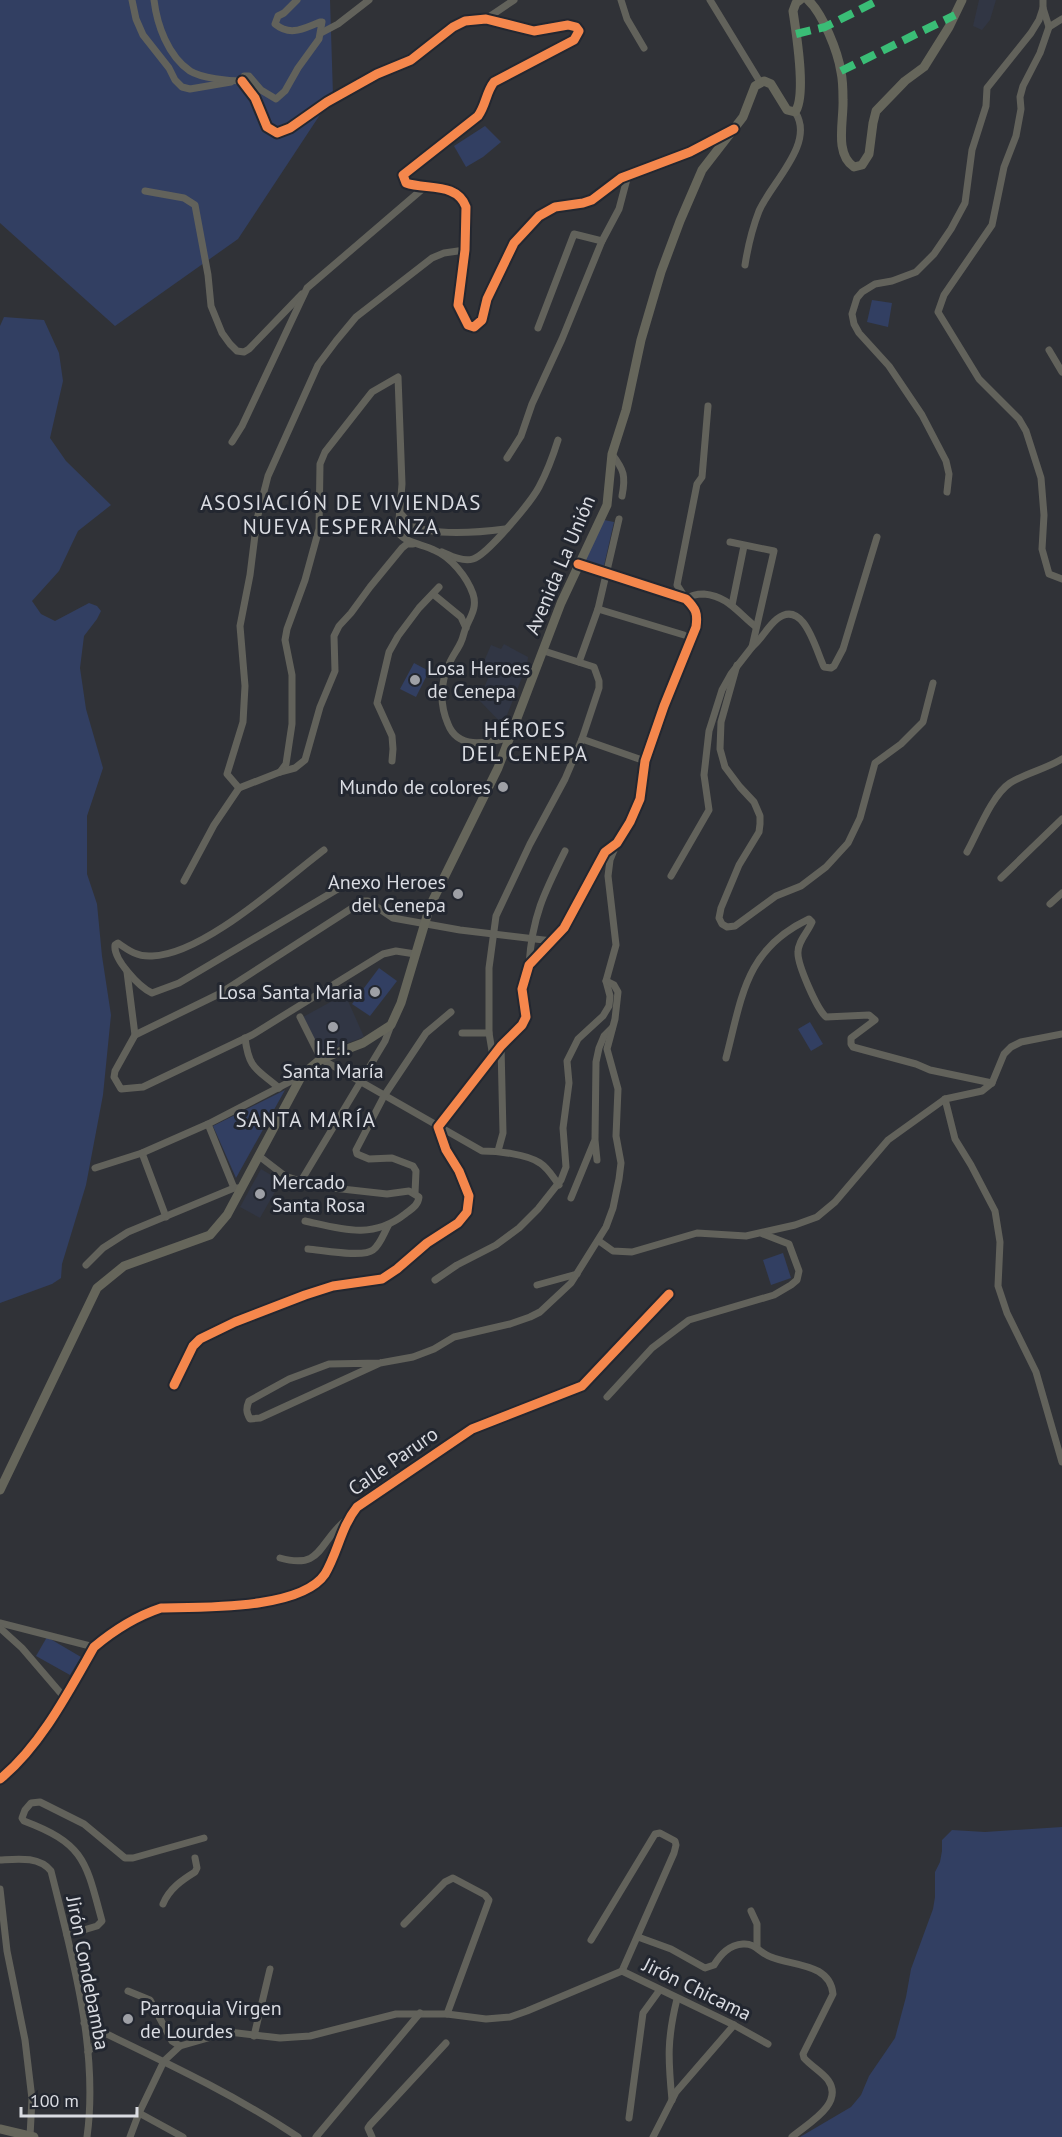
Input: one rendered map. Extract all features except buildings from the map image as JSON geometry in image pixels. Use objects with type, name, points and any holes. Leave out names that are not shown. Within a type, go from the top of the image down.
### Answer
[{"type":"main road","points":[[760,82],[771,84],[783,107],[795,112],[799,106],[801,89],[793,11],[800,0]]},
{"type":"main road","points":[[808,0],[834,45],[841,71],[844,102],[841,127],[845,157],[854,167],[862,165],[869,154],[876,111],[905,81],[924,67],[949,27],[962,0]]},
{"type":"main road","name":"Avenida La Unión","points":[[391,1025],[401,1003],[423,924],[461,840],[498,768],[561,603],[607,505],[612,454],[626,410],[641,340],[661,272],[680,221],[702,170],[743,117],[755,86],[760,82]]},
{"type":"main road","points":[[0,1490],[97,1288],[124,1266],[210,1234],[219,1226],[302,1075],[321,1059],[363,1042],[391,1025]]},
{"type":"main road","points":[[0,2129],[32,2136]]},
{"type":"street","points":[[132,0],[136,19],[143,35],[182,87],[196,89],[233,81]]},
{"type":"street","points":[[154,0],[164,38],[189,70],[197,74],[242,81]]},
{"type":"street","points":[[242,81],[244,76],[249,76],[271,97],[279,98],[285,91],[319,39],[322,27],[321,22],[291,32],[275,24],[278,16],[297,0]]},
{"type":"street","points":[[321,33],[338,24],[369,0]]},
{"type":"street","points":[[486,19],[514,0]]},
{"type":"street","points":[[621,0],[627,20],[644,48]]},
{"type":"street","points":[[710,0],[760,82]]},
{"type":"street","points":[[1043,4],[1049,27],[1040,53],[1023,86],[1016,136],[1004,168],[992,225],[944,295],[938,312],[979,379],[1019,419],[1026,431],[1041,478],[1044,515],[1042,549],[1049,574],[1062,579]]},
{"type":"street","points":[[947,492],[949,474],[946,461],[922,415],[889,366],[859,333],[852,314],[862,291],[875,284],[892,281],[916,272],[934,254],[951,229],[965,202],[972,150],[986,106],[987,88],[1031,33],[1039,20],[1043,4]]},
{"type":"street","points":[[242,81],[255,98],[267,127],[274,133],[284,132],[327,102],[377,74],[411,60],[453,27],[465,21],[486,19],[534,31],[568,25],[576,27],[579,32],[574,40],[494,81],[489,89],[483,110],[478,116],[404,172],[403,177],[406,183],[439,187],[464,201],[466,207],[465,250],[458,305],[468,325],[474,327],[482,320],[487,298],[514,243],[538,216],[555,207],[592,200],[628,175],[690,152],[734,129]]},
{"type":"street","points":[[1049,27],[1062,19]]},
{"type":"street","points":[[745,265],[750,236],[760,208],[798,146],[801,126],[795,112]]},
{"type":"street","points":[[507,458],[521,436],[532,404],[562,339],[602,241],[619,208],[628,175]]},
{"type":"street","points":[[145,191],[184,198],[195,205],[208,275],[211,306],[222,333],[237,351],[244,352],[308,288],[426,186]]},
{"type":"street","points":[[538,328],[574,234],[602,241]]},
{"type":"street","points":[[240,788],[226,774],[243,722],[245,686],[240,626],[250,575],[257,519],[268,476],[318,365],[356,317],[432,258],[444,253],[465,250]]},
{"type":"street","points":[[232,442],[243,426],[308,288]]},
{"type":"street","points":[[1049,350],[1062,372]]},
{"type":"street","points":[[280,772],[286,764],[292,724],[292,675],[285,640],[319,529],[320,464],[325,452],[372,392],[398,377],[402,484],[398,532],[401,537],[464,560],[480,556],[490,547],[538,490],[558,440]]},
{"type":"street","points":[[435,1280],[457,1265],[496,1245],[519,1228],[559,1185],[566,1167],[563,1128],[569,1083],[567,1060],[578,1039],[603,1016],[609,1006],[610,996],[606,981],[616,945],[608,876],[610,860],[640,799],[645,761],[698,617],[696,609],[679,591],[677,581],[697,484],[702,477],[708,406]]},
{"type":"street","points":[[612,454],[623,469],[622,496]]},
{"type":"street","points":[[401,514],[412,525],[428,530],[467,533],[505,529]]},
{"type":"street","points":[[579,662],[598,609],[619,519]]},
{"type":"street","points":[[670,876],[709,810],[704,776],[709,731],[722,690],[737,665],[776,620],[787,614],[796,614],[815,642],[824,667],[834,666],[843,649],[877,537]]},
{"type":"street","points":[[184,881],[214,825],[240,788],[302,764],[307,756],[320,707],[335,671],[334,636],[339,626],[402,548],[407,544],[416,543]]},
{"type":"street","points":[[730,543],[774,551],[752,647]]},
{"type":"street","points":[[732,604],[744,546]]},
{"type":"street","points":[[436,550],[457,567],[473,594],[474,604],[473,613],[461,643],[441,684],[441,702],[445,719],[451,733],[456,738],[465,741],[480,744],[508,738]]},
{"type":"street","points":[[578,564],[686,599]]},
{"type":"street","points":[[392,761],[392,736],[377,698],[389,652],[419,608],[439,587]]},
{"type":"street","points":[[433,594],[461,617],[466,628]]},
{"type":"street","points":[[686,599],[690,595],[717,596],[732,604],[756,627]]},
{"type":"street","points":[[598,609],[684,635]]},
{"type":"street","points":[[493,1057],[489,1033],[489,968],[496,916],[530,844],[565,779],[599,688],[594,667],[544,651]]},
{"type":"street","points":[[737,665],[721,722],[720,749],[725,767],[754,802],[760,816],[760,824],[759,832],[739,865],[721,908],[719,918],[727,927],[735,926],[776,896],[801,886],[826,867],[848,843],[860,818],[873,767],[879,759],[901,744],[923,722],[933,683]]},
{"type":"street","points":[[582,738],[645,761]]},
{"type":"street","points":[[967,852],[992,806],[1005,788],[1016,780],[1062,759]]},
{"type":"street","points":[[1000,878],[1062,819]]},
{"type":"street","points":[[529,965],[564,928],[605,852],[617,843]]},
{"type":"street","points":[[324,850],[219,930],[185,949],[149,957],[133,954],[118,944],[115,945],[114,951],[127,972],[152,993],[179,983],[348,883]]},
{"type":"street","points":[[438,1127],[501,1046],[522,1025],[526,1017],[522,989],[529,965],[531,939],[541,901],[565,851]]},
{"type":"street","points":[[1050,904],[1062,893]]},
{"type":"street","points":[[415,954],[396,951],[383,954],[245,1038],[143,1087],[121,1089],[114,1077],[135,1035],[219,994],[363,901],[393,918],[552,941]]},
{"type":"street","points":[[726,1058],[743,990],[756,963],[772,944],[790,929],[809,919],[812,922],[800,945],[798,958],[819,1010],[826,1017],[869,1015],[875,1020],[851,1038],[853,1047],[930,1070],[992,1083]]},
{"type":"street","points":[[127,972],[135,1035]]},
{"type":"street","points":[[380,1364],[260,1418],[250,1419],[248,1415],[249,1401],[289,1379],[329,1364],[380,1364],[413,1357],[434,1349],[454,1337],[510,1324],[540,1312],[571,1283],[599,1241],[613,1208],[621,1163],[615,1136],[618,1089],[607,1049],[618,992],[614,985],[606,981]]},
{"type":"street","points":[[415,1193],[416,1171],[413,1166],[392,1158],[369,1160],[359,1156],[356,1152],[384,1096],[426,1033],[451,1012]]},
{"type":"street","points":[[300,1017],[321,1059],[482,1151],[498,1151],[538,1161],[551,1173],[559,1185]]},
{"type":"street","points":[[302,1181],[385,1041],[391,1025]]},
{"type":"street","points":[[597,1160],[596,1062],[604,1036],[613,1026]]},
{"type":"street","points":[[462,1033],[489,1033]]},
{"type":"street","points":[[599,1241],[613,1251],[632,1252],[697,1233],[746,1236],[795,1225],[817,1217],[835,1202],[888,1140],[945,1099],[981,1091],[992,1083],[1004,1054],[1011,1047],[1021,1042],[1062,1034]]},
{"type":"street","points":[[245,1038],[251,1063],[255,1069],[279,1088]]},
{"type":"street","points":[[498,1151],[503,1132],[501,1046]]},
{"type":"street","points":[[95,1168],[142,1153],[208,1124],[302,1075]]},
{"type":"street","points":[[945,1099],[955,1139],[995,1211],[1000,1242],[998,1286],[1007,1313],[1036,1372],[1062,1462]]},
{"type":"street","points":[[86,1265],[103,1248],[128,1232],[238,1188],[208,1124]]},
{"type":"street","points":[[174,1385],[193,1346],[200,1340],[235,1322],[305,1294],[333,1286],[382,1279],[398,1269],[427,1243],[458,1223],[467,1212],[469,1196],[459,1171],[446,1150],[438,1127]]},
{"type":"street","points":[[571,1198],[595,1140]]},
{"type":"street","points":[[142,1153],[166,1217]]},
{"type":"street","points":[[259,1156],[285,1176],[315,1186],[387,1194],[409,1191],[419,1197],[418,1202],[388,1226],[374,1249],[369,1252],[308,1249]]},
{"type":"street","points":[[305,1221],[351,1230],[377,1229],[388,1226]]},
{"type":"street","points":[[607,1397],[652,1348],[689,1320],[774,1295],[797,1280],[798,1266],[789,1244],[760,1233]]},
{"type":"street","points":[[537,1285],[577,1274]]},
{"type":"street","name":"Calle Paruro","points":[[0,1779],[29,1749],[94,1647],[103,1639],[146,1613],[161,1608],[261,1602],[308,1590],[324,1575],[336,1552],[347,1519],[357,1507],[472,1429],[582,1386],[669,1294]]},
{"type":"street","points":[[280,1558],[294,1562],[306,1562],[316,1556],[331,1534],[347,1519]]},
{"type":"street","points":[[0,1623],[94,1647]]},
{"type":"street","points":[[0,1628],[22,1648],[64,1697]]},
{"type":"street","points":[[67,1935],[97,1926],[102,1921],[82,1859],[68,1843],[50,1831],[24,1821],[22,1818],[31,1803],[40,1803],[84,1824],[125,1858],[133,1858],[204,1838]]},
{"type":"street","points":[[591,1940],[650,1841],[660,1833],[675,1841],[676,1845],[622,1971]]},
{"type":"street","points":[[164,1904],[166,1895],[195,1872],[197,1868],[195,1858]]},
{"type":"street","name":"Jirón Condebamba","points":[[0,1860],[36,1861],[46,1865],[51,1871],[67,1935],[88,2052],[91,2109],[87,2137]]},
{"type":"street","points":[[404,1924],[445,1882],[453,1878],[489,1900],[447,2014]]},
{"type":"street","points":[[0,1889],[4,1952],[25,2040],[32,2098],[32,2136]]},
{"type":"street","points":[[751,1911],[757,1924],[757,1947]]},
{"type":"street","points":[[638,1937],[671,1949],[705,1968],[714,1965],[731,1947],[741,1944],[757,1947],[772,1958],[809,1967],[826,1976],[832,1984],[833,1994],[803,2054],[804,2058],[827,2078],[832,2087],[833,2097],[829,2106],[792,2137]]},
{"type":"street","points":[[254,2036],[270,1969]]},
{"type":"street","name":"Jirón Chicama","points":[[180,2046],[229,2032],[280,2038],[310,2036],[376,2018],[420,2013],[486,2019],[510,2016],[622,1971],[768,2043]]},
{"type":"street","points":[[629,2118],[643,2013],[659,1990]]},
{"type":"street","points":[[128,1991],[150,2000],[172,2041],[180,2046],[164,2061],[138,2113],[130,2137]]},
{"type":"street","points":[[672,2100],[668,2054],[670,2028],[677,1999]]},
{"type":"street","points":[[316,2137],[420,2013]]},
{"type":"street","points":[[84,2023],[164,2061],[298,2137]]},
{"type":"street","points":[[653,2137],[676,2092],[734,2025]]},
{"type":"street","points":[[88,2052],[105,2033]]},
{"type":"street","points":[[372,2137],[368,2128],[370,2125],[446,2043]]},
{"type":"street","points":[[138,2113],[183,2137]]},
{"type":"shaded area","points":[[0,0],[330,0],[333,95],[238,239],[115,326],[0,223]]},
{"type":"shaded area","points":[[979,0],[996,0],[990,20],[982,30],[973,26]]},
{"type":"shaded area","points":[[485,126],[501,142],[466,167],[454,146]]},
{"type":"shaded area","points":[[872,300],[892,303],[888,327],[867,322]]},
{"type":"shaded area","points":[[4,317],[44,320],[59,353],[63,381],[50,438],[66,461],[111,505],[78,531],[59,571],[32,601],[41,614],[55,621],[89,603],[97,606],[101,611],[84,636],[80,668],[86,709],[103,768],[87,816],[87,874],[97,904],[111,1015],[103,1095],[86,1185],[62,1264],[61,1278],[52,1284],[0,1303],[0,326]]},
{"type":"shaded area","points":[[604,520],[614,522],[603,570],[581,563]]},
{"type":"shaded area","points":[[504,644],[528,657],[527,665],[503,725],[479,700],[489,676],[490,669],[482,666],[491,645],[501,649]]},
{"type":"shaded area","name":"Losa Heroes de Cenepa","points":[[414,663],[429,671],[416,697],[400,689]]},
{"type":"shaded area","name":"Losa Santa Maria","points":[[379,968],[397,981],[370,1016],[352,1004]]},
{"type":"shaded area","name":"I.E.I. Santa María","points":[[345,994],[364,1037],[326,1051],[319,1051],[303,1017]]},
{"type":"shaded area","points":[[810,1022],[823,1044],[811,1051],[798,1029]]},
{"type":"shaded area","points":[[285,1090],[236,1178],[213,1126]]},
{"type":"shaded area","name":"Mercado Santa Rosa","points":[[261,1169],[281,1181],[260,1218],[240,1207]]},
{"type":"shaded area","points":[[783,1253],[791,1278],[771,1285],[763,1260]]},
{"type":"shaded area","points":[[47,1637],[81,1657],[70,1675],[36,1656]]},
{"type":"shaded area","points":[[1062,1827],[1062,2137],[800,2137],[851,2107],[861,2095],[869,2076],[895,2038],[911,1969],[933,1909],[935,1872],[940,1862],[942,1840],[952,1830],[985,1832]]},
{"type":"marked path","points":[[796,34],[825,27],[879,0]]},
{"type":"marked path","points":[[841,71],[955,15]]},
{"type":"cycle path","points":[[242,81],[255,98],[267,127],[277,133],[290,128],[327,102],[377,74],[411,60],[453,27],[465,21],[486,19],[534,31],[568,25],[576,27],[579,31],[574,40],[494,82],[478,116],[403,175],[406,183],[440,188],[456,194],[466,207],[465,250],[458,305],[468,325],[474,327],[482,320],[487,299],[514,243],[539,216],[555,207],[592,200],[621,178],[690,152],[734,129]]},
{"type":"cycle path","points":[[174,1385],[193,1346],[200,1339],[235,1322],[305,1295],[333,1286],[382,1279],[427,1243],[458,1223],[467,1212],[469,1196],[459,1171],[446,1150],[438,1127],[501,1046],[522,1025],[526,1017],[522,989],[529,965],[564,928],[605,852],[617,843],[630,822],[640,799],[645,761],[664,706],[696,627],[696,612],[686,599],[578,564]]},
{"type":"cycle path","points":[[0,1779],[41,1735],[94,1647],[109,1635],[161,1608],[249,1604],[295,1594],[313,1586],[325,1574],[347,1523],[357,1507],[472,1429],[582,1386],[669,1294]]},
{"type":"place","name":"Losa Heroes de Cenepa","points":[[415,680]]},
{"type":"place","name":"Mundo de colores","points":[[503,787]]},
{"type":"place","name":"Anexo Heroes del Cenepa","points":[[458,894]]},
{"type":"place","name":"Losa Santa Maria","points":[[375,992]]},
{"type":"place","name":"I.E.I. Santa María","points":[[333,1027]]},
{"type":"place","name":"Mercado Santa Rosa","points":[[260,1194]]},
{"type":"place","name":"Parroquia Virgen de Lourdes","points":[[128,2019]]},
{"type":"district","name":"ASOSIACIÓN DE VIVIENDAS NUEVA ESPERANZA","points":[[341,515]]},
{"type":"district","name":"HÉROES DEL CENEPA","points":[[525,742]]},
{"type":"district","name":"SANTA MARÍA","points":[[306,1120]]}]
